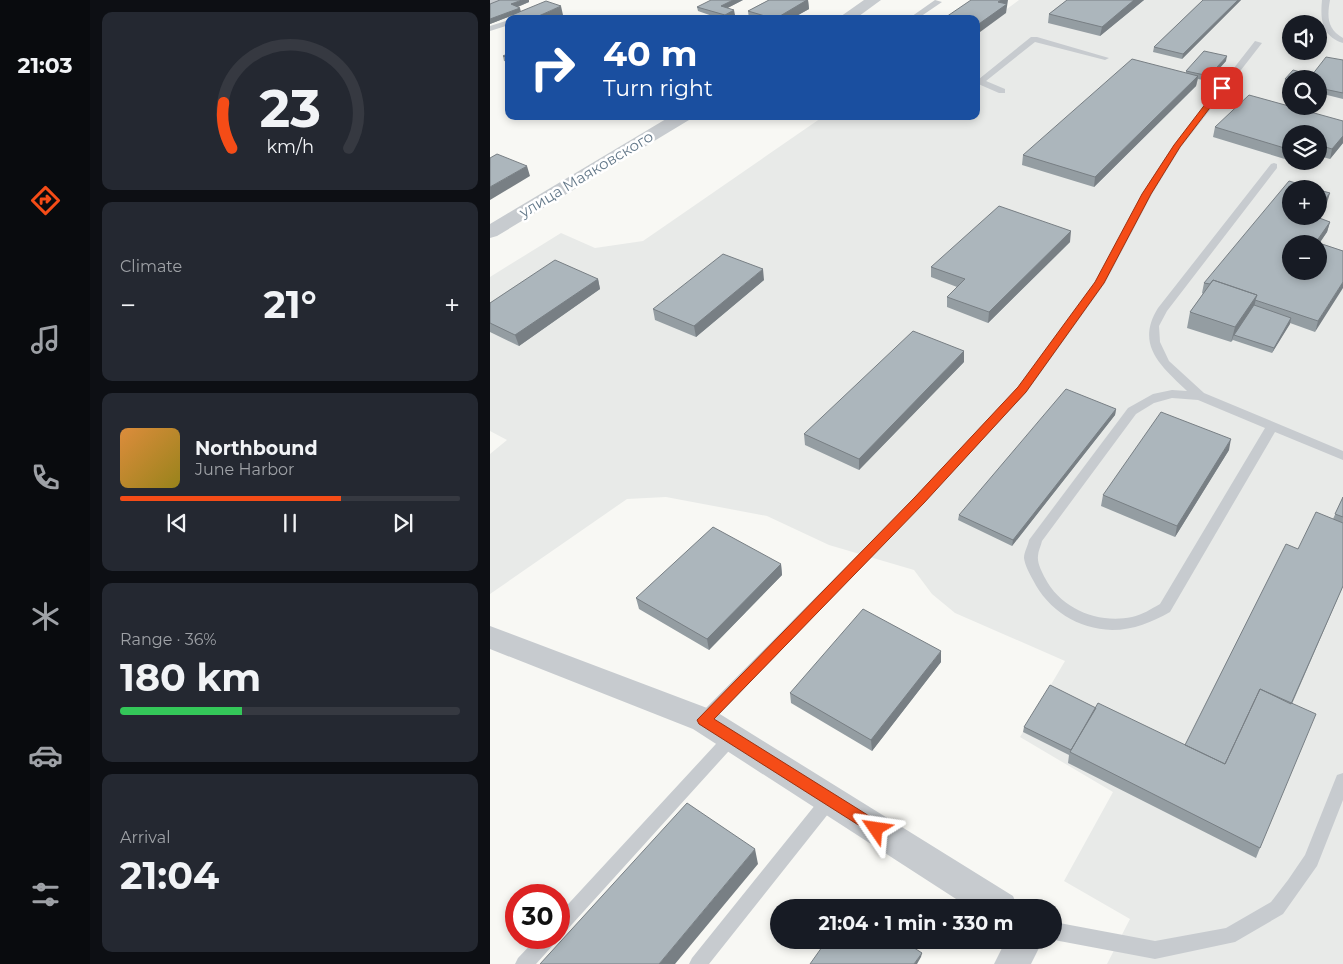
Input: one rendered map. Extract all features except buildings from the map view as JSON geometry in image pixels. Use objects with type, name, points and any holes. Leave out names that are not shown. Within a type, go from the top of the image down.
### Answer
[{"type":"street","points":[[850,15],[874,0]]},
{"type":"street","name":"улица Маяковского","points":[[490,232],[676,120]]},
{"type":"street","points":[[490,637],[704,720],[987,899]]},
{"type":"street","points":[[1012,964],[1020,949]]},
{"type":"lane","points":[[490,2],[498,0]]},
{"type":"lane","points":[[1326,0],[1323,18],[1325,25],[1332,35],[1343,41]]},
{"type":"lane","points":[[918,15],[938,2]]},
{"type":"lane","points":[[490,29],[505,23]]},
{"type":"lane","points":[[980,80],[1034,39],[1105,58]]},
{"type":"lane","points":[[704,720],[920,500],[1022,390],[1100,283],[1146,194],[1177,146],[1258,43]]},
{"type":"lane","points":[[980,82],[1002,91]]},
{"type":"lane","points":[[1200,396],[1164,363],[1155,342],[1154,326],[1162,310],[1274,166]]},
{"type":"lane","points":[[1272,426],[1165,608],[1156,615],[1128,624],[1098,624],[1074,615],[1051,601],[1038,581],[1031,558],[1036,540],[1132,411],[1150,398],[1171,393],[1200,396],[1272,426],[1343,456]]},
{"type":"lane","points":[[570,914],[732,737]]},
{"type":"lane","points":[[1062,933],[1155,950],[1229,936],[1277,908],[1294,886],[1311,860],[1343,780]]},
{"type":"lane","points":[[698,964],[830,799]]},
{"type":"lane","points":[[524,964],[538,949]]},
{"type":"shaded area","points":[[1019,0],[1343,0],[1343,964],[1107,964],[1130,919],[1064,881],[1113,792],[1020,737],[1065,661],[955,613],[932,594],[914,570],[829,545],[767,516],[666,497],[627,499],[490,594],[490,454],[507,440],[490,431],[490,277],[561,233],[595,248],[643,241],[818,120],[980,120],[980,29]]},
{"type":"route","points":[[876,829],[704,720],[920,500],[1022,390],[1100,283],[1146,194],[1177,146],[1222,88]]}]
